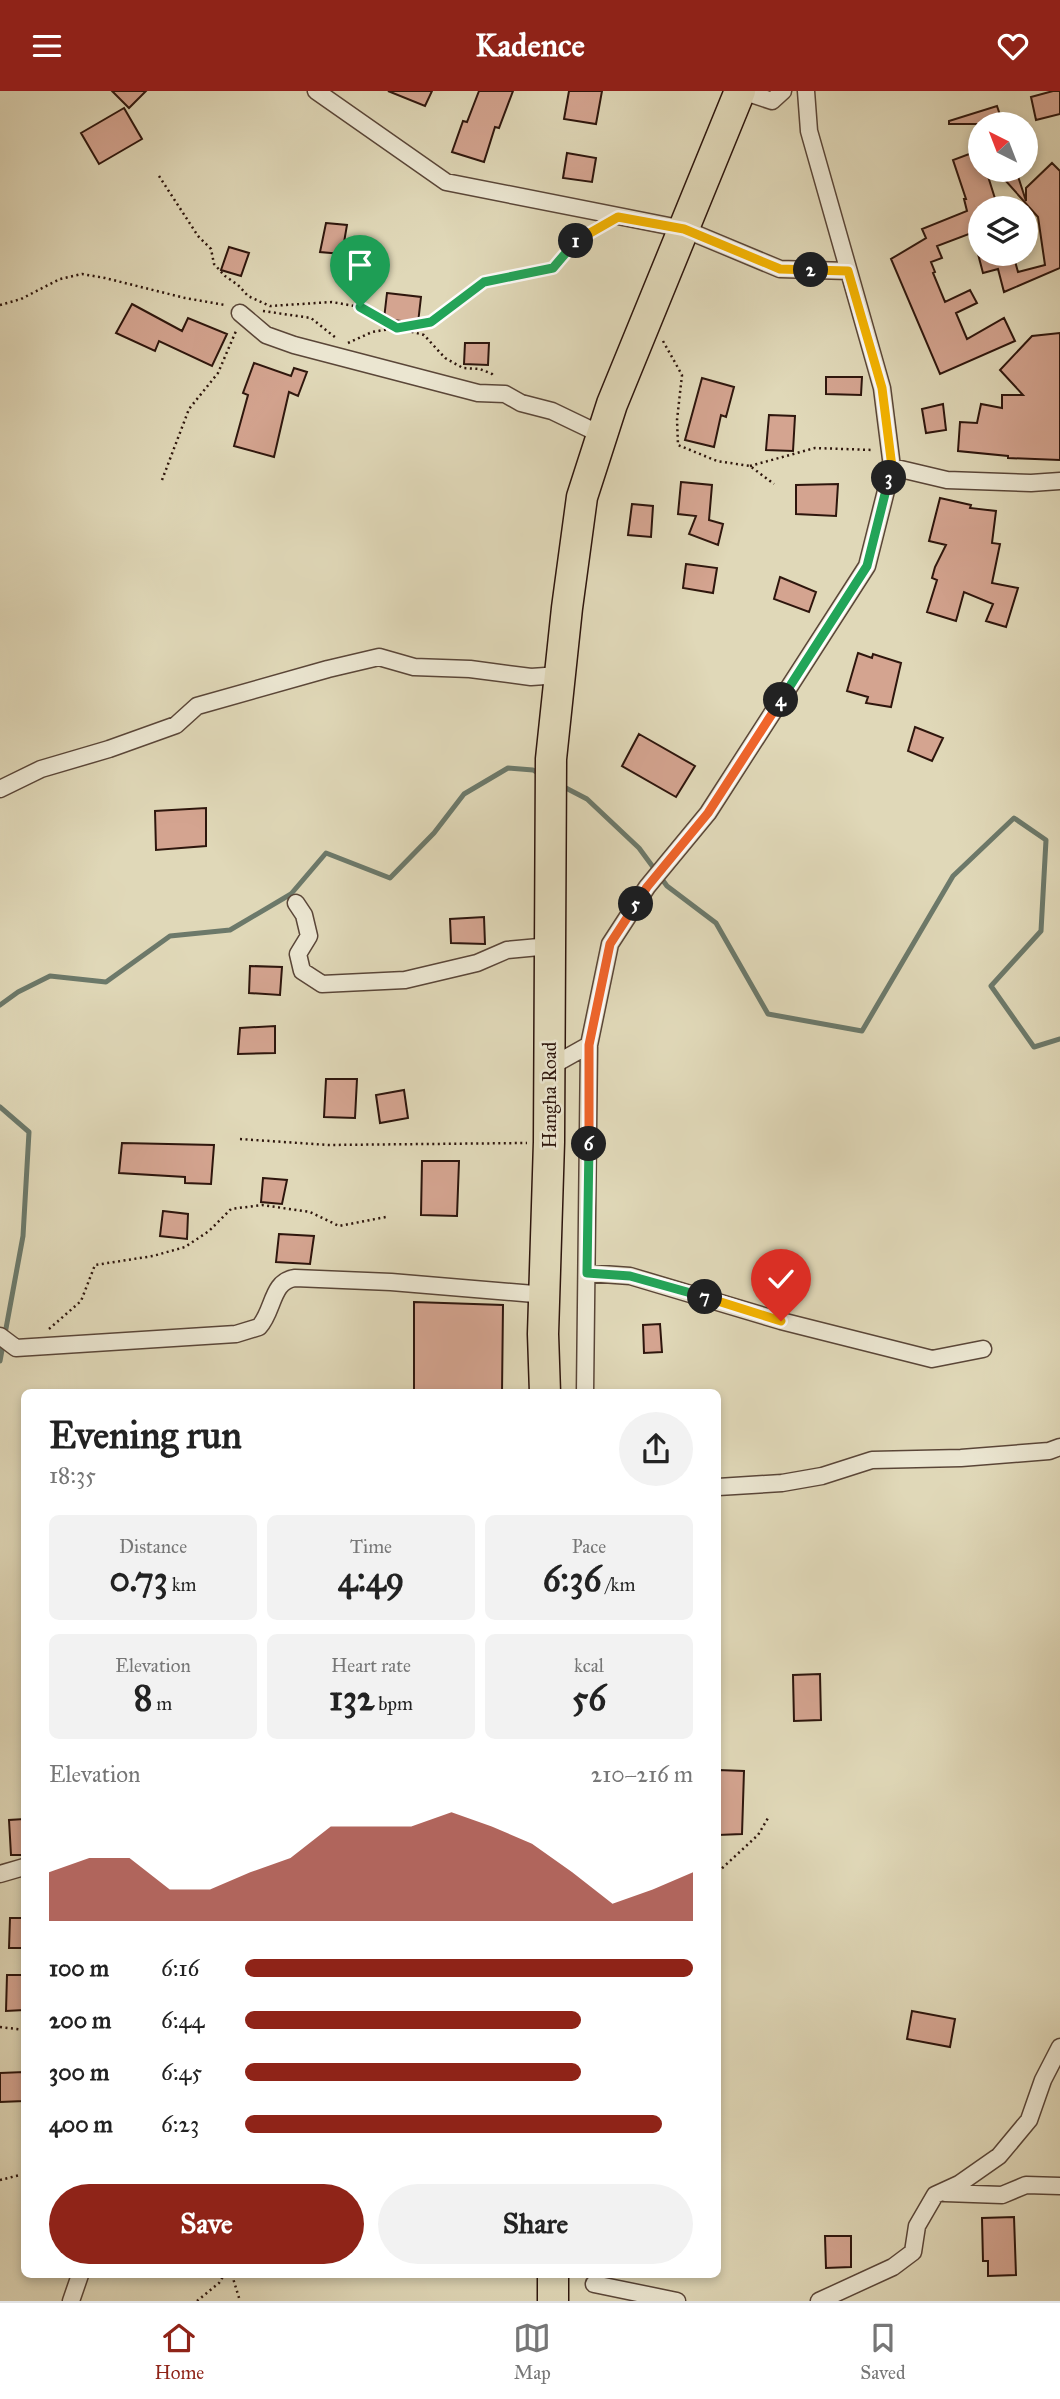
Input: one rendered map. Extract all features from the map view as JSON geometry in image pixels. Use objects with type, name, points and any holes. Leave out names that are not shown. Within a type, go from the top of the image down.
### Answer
[{"type":"highway","name":"Hangha Road","points":[[545,1389],[543,1334],[549,1142],[551,759],[582,497],[612,404],[741,91]]},
{"type":"highway","points":[[553,2278],[553,2301]]},
{"type":"street","points":[[316,91],[446,182],[684,229],[780,269],[848,271]]},
{"type":"street","points":[[741,91],[772,101],[783,91]]},
{"type":"street","points":[[585,1389],[589,1045],[610,944],[647,887],[708,813],[867,566],[892,467],[882,388],[808,131],[806,91]]},
{"type":"street","points":[[241,310],[266,335],[294,345],[478,393],[505,394],[521,403],[552,411],[602,435]]},
{"type":"street","points":[[892,467],[947,480],[1031,483],[1060,481]]},
{"type":"street","points":[[0,789],[41,769],[176,725],[197,706],[379,657],[414,667],[470,669],[531,677],[560,675]]},
{"type":"street","points":[[296,903],[304,915],[309,936],[298,954],[302,971],[322,983],[405,980],[477,963],[506,950],[550,946]]},
{"type":"street","points":[[548,1068],[589,1045]]},
{"type":"street","points":[[587,1273],[630,1276],[781,1321],[932,1359],[983,1349]]},
{"type":"street","points":[[0,1336],[16,1348],[236,1333],[259,1327],[279,1286],[287,1279],[295,1278],[391,1282],[546,1295]]},
{"type":"street","points":[[721,1487],[782,1483],[809,1478],[872,1459],[961,1458],[1049,1451],[1060,1447]]},
{"type":"street","points":[[0,1874],[21,1868]]},
{"type":"street","points":[[819,2301],[893,2267],[913,2252],[917,2226],[934,2195],[959,2184],[999,2156],[1029,2120],[1043,2080],[1060,2047]]},
{"type":"street","points":[[939,2193],[1002,2195],[1026,2185],[1060,2186]]},
{"type":"street","points":[[71,2301],[79,2278]]},
{"type":"street","points":[[594,2301],[594,2280],[677,2301]]},
{"type":"path","points":[[159,176],[198,236],[211,249],[214,264],[248,296],[270,306],[308,302],[345,303],[360,307],[397,328],[424,335],[445,358],[463,368],[480,369],[492,374],[505,394]]},
{"type":"path","points":[[0,305],[21,299],[60,279],[82,274],[241,310],[311,318],[345,344],[372,332],[431,322],[484,282],[553,268],[574,242],[618,217]]},
{"type":"path","points":[[162,479],[190,409],[218,373],[235,335],[241,310]]},
{"type":"path","points":[[649,316],[682,375],[677,420],[678,445],[717,461],[750,466],[815,448],[890,450]]},
{"type":"path","points":[[750,466],[774,484]]},
{"type":"path","points":[[240,1139],[328,1145],[549,1142]]},
{"type":"path","points":[[50,1328],[81,1301],[95,1265],[153,1256],[185,1247],[209,1231],[232,1209],[262,1205],[310,1212],[339,1226],[386,1217]]},
{"type":"path","points":[[721,1869],[758,1835],[768,1818]]},
{"type":"path","points":[[0,2027],[21,2030]]},
{"type":"path","points":[[0,2180],[21,2175]]},
{"type":"path","points":[[197,2301],[222,2278]]},
{"type":"path","points":[[233,2278],[240,2301]]},
{"type":"building","points":[[112,91],[146,91],[129,108]]},
{"type":"building","points":[[388,91],[432,91],[425,106]]},
{"type":"building","points":[[479,91],[513,91],[499,128],[495,127],[484,162],[452,152],[463,121],[467,122]]},
{"type":"building","points":[[569,91],[602,91],[596,124],[564,119]]},
{"type":"building","points":[[1060,91],[1060,114],[1038,120],[1038,112],[1034,112],[1031,97]]},
{"type":"building","points":[[997,106],[999,112],[978,112]]},
{"type":"building","points":[[124,108],[142,139],[99,164],[81,133]]},
{"type":"building","points":[[968,115],[968,124],[949,124],[949,121]]},
{"type":"building","points":[[567,153],[596,158],[592,182],[563,178]]},
{"type":"building","points":[[968,154],[968,182],[990,182],[994,196],[968,196],[968,234],[937,246],[942,258],[931,262],[935,272],[933,273],[945,302],[970,290],[977,303],[956,313],[967,339],[1004,318],[1015,341],[940,374],[891,259],[926,238],[922,229],[967,211],[966,199],[953,160]]},
{"type":"building","points":[[1052,163],[1060,171],[1060,268],[1004,292],[998,269],[983,273],[981,266],[1016,266],[1018,272],[1045,265],[1038,217],[1038,196],[1026,196],[1026,188],[1032,182],[1038,182],[1038,176]]},
{"type":"building","points":[[1007,182],[1020,182],[1024,196],[1019,196]]},
{"type":"building","points":[[326,223],[347,225],[342,254],[320,252]]},
{"type":"building","points":[[229,247],[249,253],[241,276],[221,270]]},
{"type":"building","points":[[387,293],[421,297],[418,323],[384,319]]},
{"type":"building","points":[[132,304],[182,331],[188,318],[227,334],[212,366],[159,341],[155,351],[116,333]]},
{"type":"building","points":[[1060,333],[1060,460],[1008,458],[958,451],[960,422],[977,423],[981,404],[1002,408],[1002,395],[1023,395],[1000,370],[1032,336]]},
{"type":"building","points":[[465,343],[489,343],[488,365],[464,364]]},
{"type":"building","points":[[254,363],[291,376],[294,368],[307,372],[298,396],[289,392],[274,457],[234,446],[248,395],[243,393]]},
{"type":"building","points":[[826,377],[862,377],[861,395],[826,394]]},
{"type":"building","points":[[702,378],[734,387],[726,417],[721,415],[714,447],[685,440]]},
{"type":"building","points":[[943,404],[946,430],[926,433],[922,409]]},
{"type":"building","points":[[769,415],[795,416],[793,451],[766,450]]},
{"type":"building","points":[[681,482],[712,485],[709,520],[723,524],[718,545],[689,534],[696,516],[678,514]]},
{"type":"building","points":[[838,484],[836,516],[796,514],[796,485]]},
{"type":"building","points":[[940,498],[971,505],[970,508],[996,511],[992,543],[1000,544],[992,583],[1018,588],[1006,627],[986,621],[993,604],[964,592],[956,621],[927,612],[937,580],[932,578],[935,567],[946,545],[929,541]]},
{"type":"building","points":[[632,504],[653,506],[651,537],[628,535]]},
{"type":"building","points":[[686,564],[717,568],[713,593],[683,588]]},
{"type":"building","points":[[780,577],[816,592],[809,612],[774,599]]},
{"type":"building","points":[[858,653],[872,658],[873,654],[901,663],[891,707],[866,703],[868,697],[847,691]]},
{"type":"building","points":[[915,727],[943,738],[932,761],[908,751]]},
{"type":"building","points":[[639,734],[695,766],[676,797],[622,766]]},
{"type":"building","points":[[206,808],[206,846],[156,850],[155,811]]},
{"type":"building","points":[[484,917],[485,944],[451,943],[450,919]]},
{"type":"building","points":[[250,966],[282,967],[280,995],[249,993]]},
{"type":"building","points":[[275,1026],[275,1053],[238,1054],[240,1028]]},
{"type":"building","points":[[326,1079],[357,1079],[355,1118],[324,1117]]},
{"type":"building","points":[[404,1090],[408,1118],[380,1123],[376,1095]]},
{"type":"building","points":[[122,1143],[214,1145],[211,1184],[185,1183],[185,1177],[119,1173]]},
{"type":"building","points":[[422,1161],[459,1161],[457,1216],[421,1215]]},
{"type":"building","points":[[263,1178],[287,1180],[282,1204],[261,1202]]},
{"type":"building","points":[[163,1211],[188,1214],[187,1239],[160,1236]]},
{"type":"building","points":[[279,1234],[314,1236],[310,1264],[276,1262]]},
{"type":"building","points":[[414,1302],[503,1305],[502,1389],[414,1389]]},
{"type":"building","points":[[660,1324],[662,1352],[644,1353],[643,1325]]},
{"type":"building","points":[[820,1674],[821,1720],[794,1721],[793,1675]]},
{"type":"building","points":[[721,1770],[744,1771],[742,1834],[721,1835]]},
{"type":"building","points":[[21,1819],[21,1855],[11,1855],[9,1820]]},
{"type":"building","points":[[10,1918],[21,1918],[21,1948],[9,1948]]},
{"type":"building","points":[[7,1975],[21,1975],[21,2010],[6,2011]]},
{"type":"building","points":[[912,2011],[955,2019],[950,2047],[907,2039]]},
{"type":"building","points":[[21,2072],[21,2101],[0,2102],[0,2073]]},
{"type":"building","points":[[1014,2217],[1016,2275],[988,2276],[988,2261],[983,2261],[982,2218]]},
{"type":"building","points":[[825,2236],[851,2236],[851,2267],[826,2268]]},
{"type":"waterway","points":[[0,1005],[18,992],[50,976],[106,982],[170,936],[230,930],[291,894],[326,853],[390,878],[434,833],[464,794],[508,768],[533,770],[541,775]]},
{"type":"waterway","points":[[562,786],[587,799],[639,848],[667,886],[716,923],[768,1014],[862,1031],[953,876],[1014,818],[1046,840],[1041,931],[991,986],[1034,1047],[1060,1039]]},
{"type":"waterway","points":[[0,1107],[29,1132],[23,1236],[0,1361]]},
{"type":"route","points":[[360,307],[397,328],[431,322],[484,282],[553,268],[574,242],[618,217],[684,229],[780,269],[848,271],[882,388],[892,467],[867,566],[708,813],[647,887],[610,944],[589,1045],[587,1273],[630,1276],[781,1321]]}]
